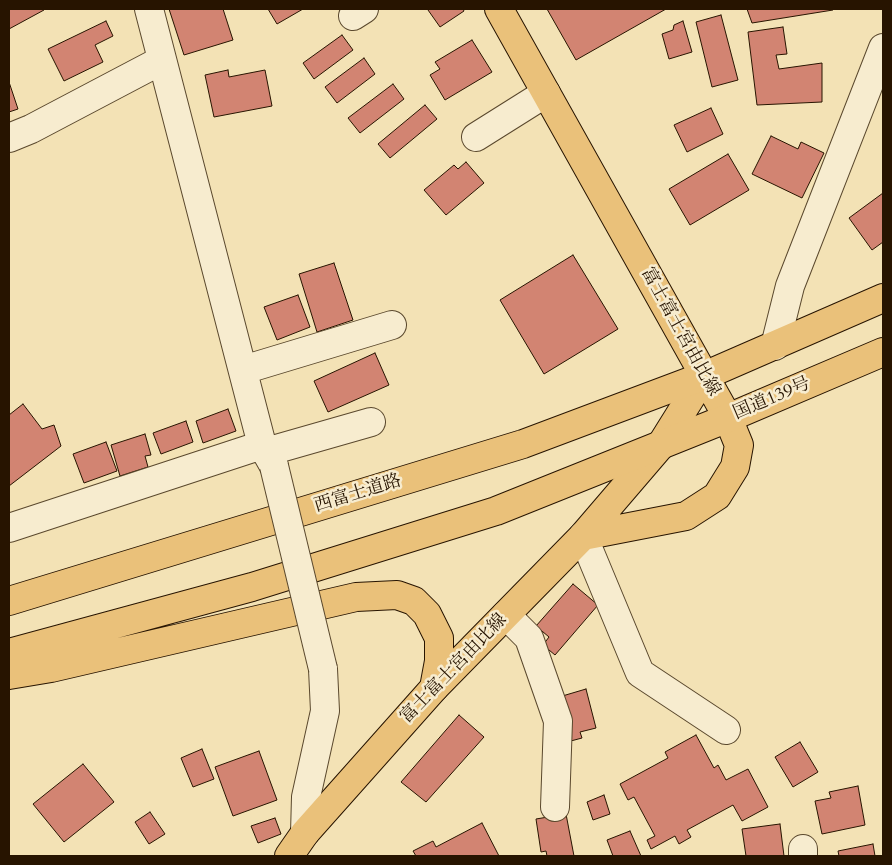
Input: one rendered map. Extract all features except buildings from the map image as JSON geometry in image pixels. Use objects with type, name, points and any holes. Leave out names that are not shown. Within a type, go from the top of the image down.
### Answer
[{"type":"main road","name":"富士富士宮由比線","points":[[289,856],[304,833],[434,688],[583,536],[686,516],[717,496],[735,467],[738,445],[728,418],[500,9]]},
{"type":"main road","points":[[583,536],[661,445],[704,376],[883,298]]},
{"type":"main road","name":"国道139号","points":[[661,445],[883,352]]},
{"type":"main road","name":"西富士道路","points":[[9,601],[523,444],[704,376]]},
{"type":"main road","points":[[9,653],[252,587],[496,511],[661,445]]},
{"type":"main road","points":[[9,675],[61,666],[356,597],[397,595],[414,601],[427,614],[439,638],[439,661],[434,688]]},
{"type":"street","points":[[149,9],[242,370],[267,454],[323,669],[325,711],[306,797],[304,833]]},
{"type":"street","points":[[775,346],[790,286],[883,48]]},
{"type":"street","points":[[9,138],[31,129],[162,60]]},
{"type":"street","points":[[476,137],[546,93]]},
{"type":"street","points":[[242,370],[392,325]]},
{"type":"street","points":[[9,528],[267,454],[370,422]]},
{"type":"street","points":[[583,536],[640,673],[726,730]]},
{"type":"street","points":[[506,615],[529,638],[558,721],[555,806]]}]
